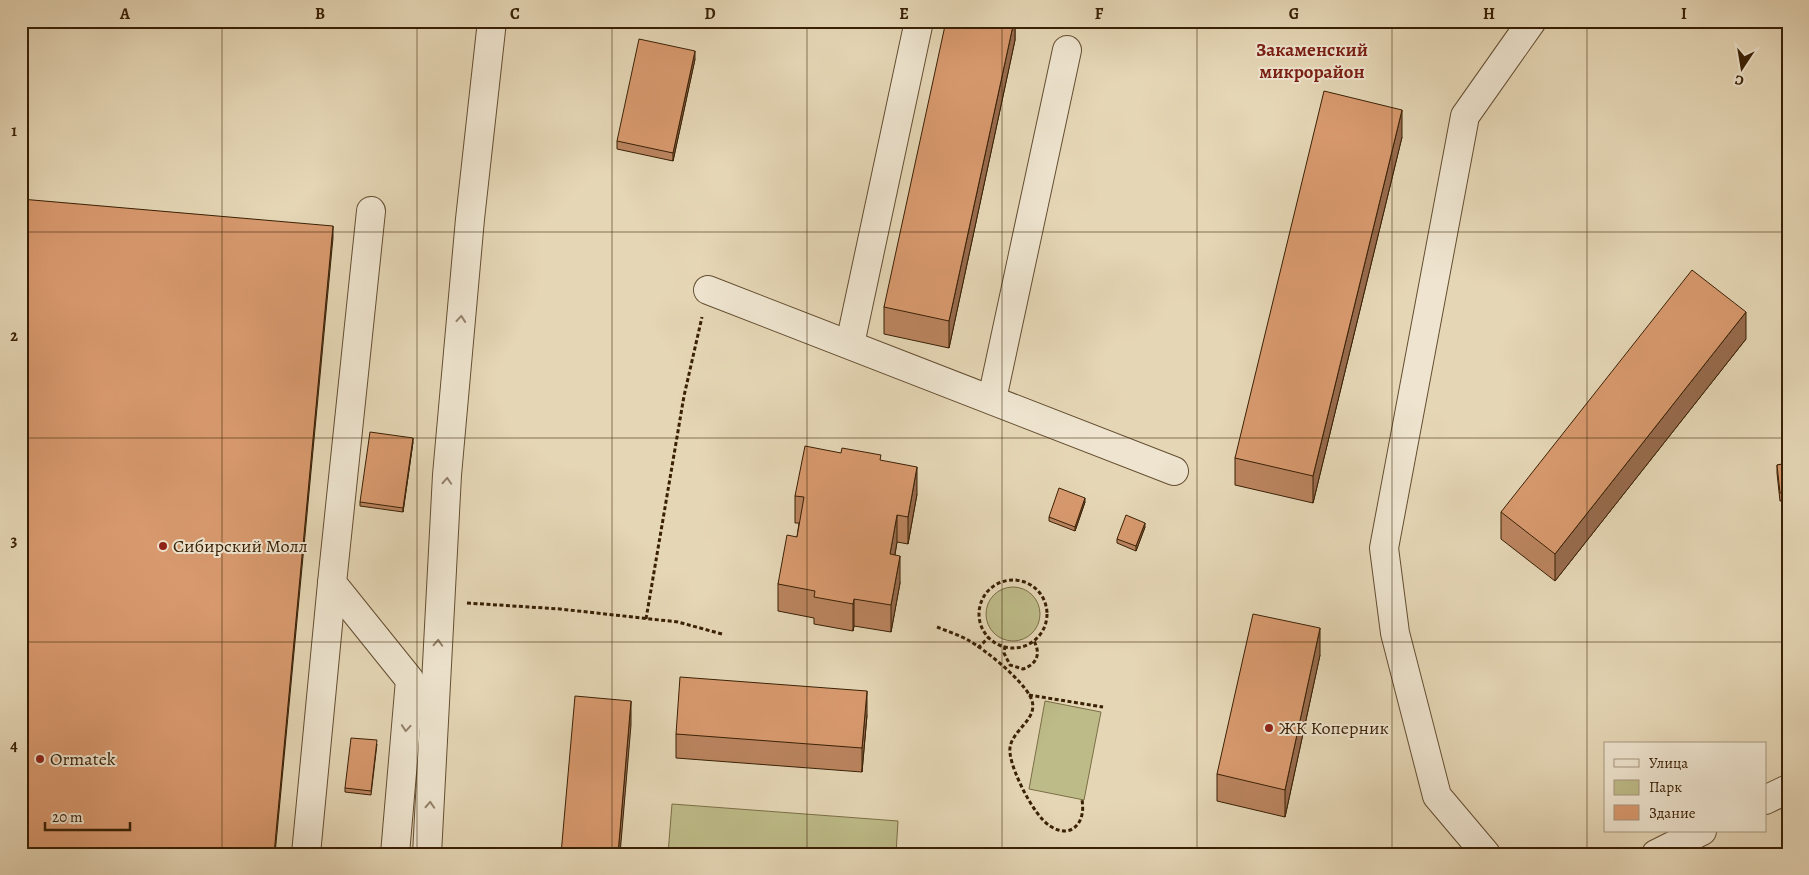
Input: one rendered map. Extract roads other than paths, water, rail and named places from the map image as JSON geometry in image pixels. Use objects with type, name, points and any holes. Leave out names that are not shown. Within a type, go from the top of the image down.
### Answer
[{"type":"street","points":[[427,854],[448,465],[470,219],[492,21]]},
{"type":"street","points":[[850,344],[919,21]]},
{"type":"street","points":[[1486,854],[1437,796],[1395,633],[1384,548],[1465,116],[1532,21]]},
{"type":"street","points":[[992,399],[1067,50]]},
{"type":"street","points":[[306,854],[371,211]]},
{"type":"street","points":[[708,290],[1174,471]]},
{"type":"street","points":[[332,583],[410,680],[396,854]]},
{"type":"street","points":[[1766,800],[1788,789]]},
{"type":"street","points":[[1656,854],[1700,832]]},
{"type":"place","name":"Сибирский Молл","points":[[163,546]]},
{"type":"place","name":"ЖК Коперник","points":[[1269,728]]},
{"type":"place","name":"Ormatek","points":[[40,759]]},
{"type":"district","name":"Закаменский микрорайон","points":[[1312,60]]}]
